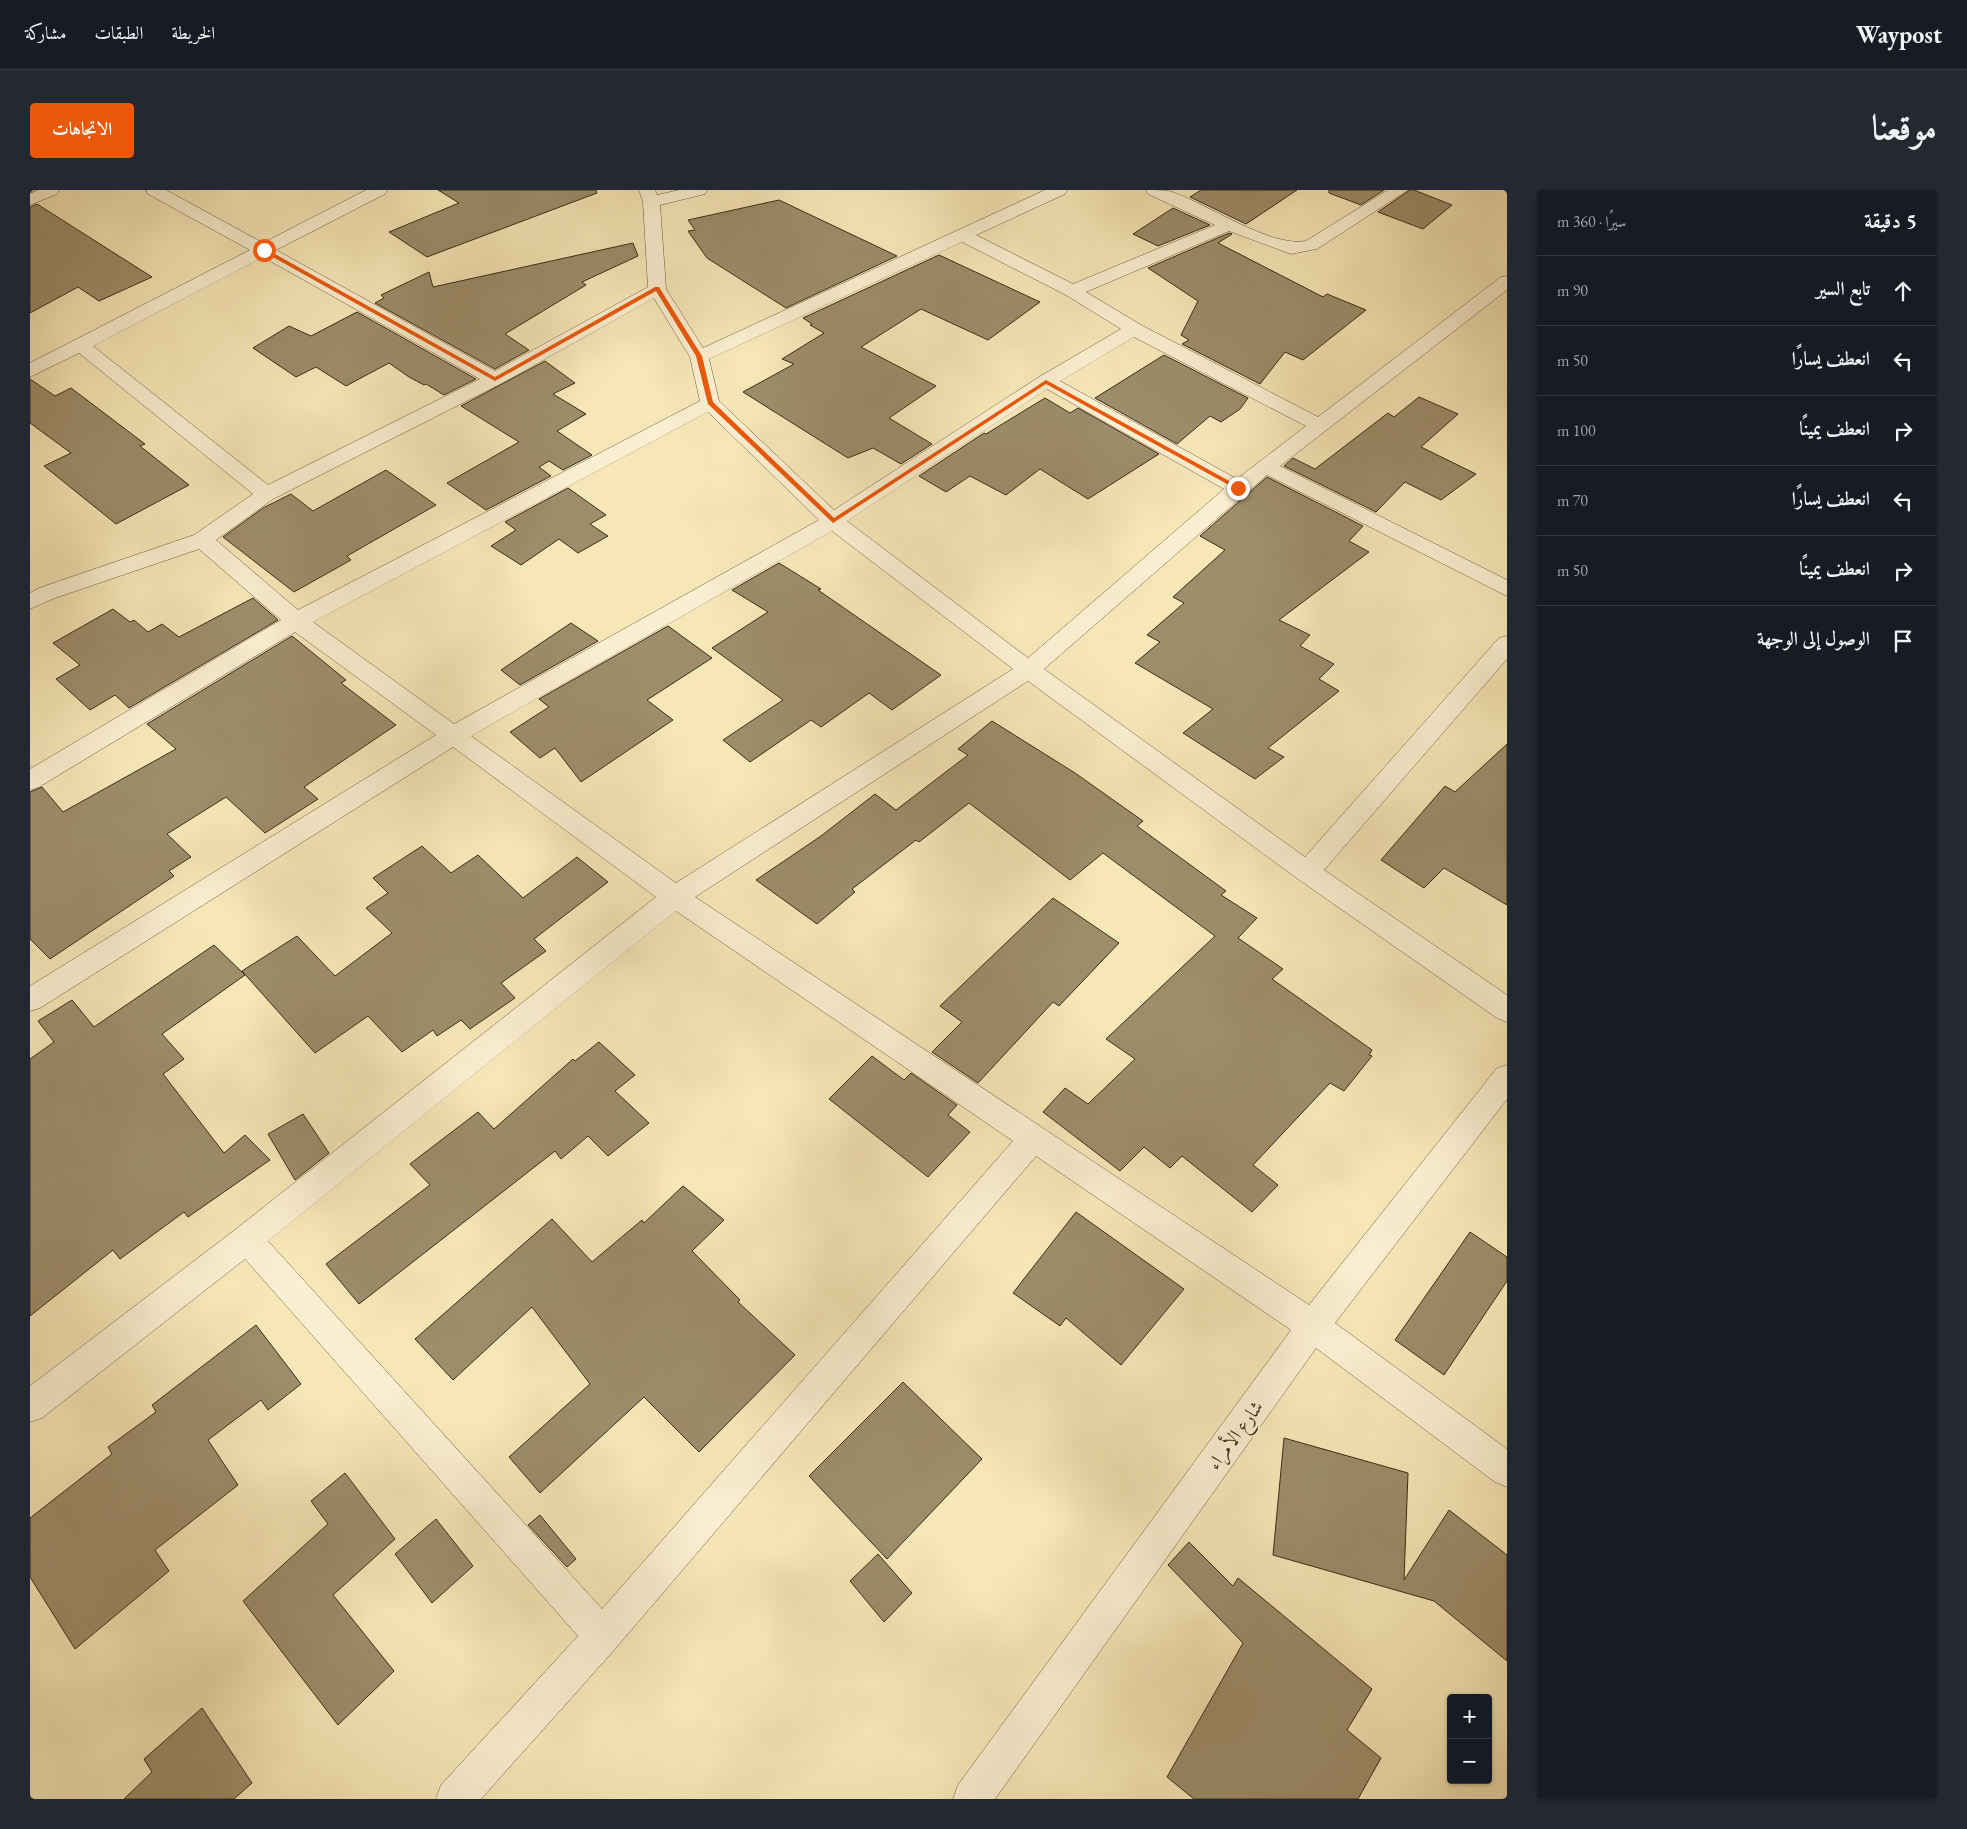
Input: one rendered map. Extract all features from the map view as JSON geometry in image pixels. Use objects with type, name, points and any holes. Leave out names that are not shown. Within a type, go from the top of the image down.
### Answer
[{"type":"street","points":[[30,200],[51,190]]},
{"type":"street","points":[[154,190],[495,379]]},
{"type":"street","points":[[30,371],[379,190]]},
{"type":"street","points":[[699,190],[649,196],[657,288],[699,356],[710,403],[833,521],[1029,670],[1307,872],[1507,1010]]},
{"type":"street","points":[[699,356],[1059,190]]},
{"type":"street","points":[[1154,190],[1229,225],[1291,249],[1311,245],[1400,190]]},
{"type":"street","points":[[1072,291],[1229,225]]},
{"type":"street","points":[[962,234],[1072,291],[1134,329],[1321,426]]},
{"type":"street","points":[[30,1406],[247,1239],[675,897],[1029,670],[1238,488],[1507,281]]},
{"type":"street","points":[[36,592],[202,540],[266,494],[495,379],[657,288]]},
{"type":"street","points":[[30,1000],[454,735],[833,521],[1046,382],[1134,329]]},
{"type":"street","points":[[79,344],[266,494]]},
{"type":"street","points":[[1046,382],[1238,488]]},
{"type":"street","points":[[30,781],[296,621],[710,403]]},
{"type":"street","points":[[1266,467],[1507,590]]},
{"type":"street","points":[[202,540],[296,621],[675,897],[1314,1326],[1507,1470]]},
{"type":"street","points":[[1307,872],[1507,644]]},
{"type":"street","name":"شارع الأمراء","points":[[972,1799],[1314,1326],[1507,1077]]},
{"type":"street","points":[[455,1799],[602,1636],[1034,1138]]},
{"type":"street","points":[[247,1239],[602,1636]]},
{"type":"building","points":[[438,190],[596,190],[597,193],[427,257],[389,232],[459,203]]},
{"type":"building","points":[[1201,190],[1297,190],[1246,224],[1190,197]]},
{"type":"building","points":[[1329,190],[1384,190],[1361,205],[1329,193]]},
{"type":"building","points":[[1410,190],[1452,205],[1423,229],[1378,212]]},
{"type":"building","points":[[779,200],[897,256],[786,308],[707,258],[688,231],[695,230],[688,220]]},
{"type":"building","points":[[37,204],[152,277],[99,301],[78,287],[30,313],[30,207]]},
{"type":"building","points":[[1173,208],[1210,225],[1158,246],[1133,234]]},
{"type":"building","points":[[1229,233],[1232,234],[1218,243],[1323,297],[1327,294],[1366,310],[1303,360],[1285,352],[1260,384],[1182,344],[1189,340],[1181,335],[1198,301],[1148,268]]},
{"type":"building","points":[[633,243],[638,256],[582,282],[586,285],[505,334],[529,350],[495,369],[375,303],[384,298],[381,295],[429,272],[433,287]]},
{"type":"building","points":[[939,255],[1040,302],[988,340],[921,309],[861,347],[936,386],[889,418],[932,444],[901,464],[873,448],[848,458],[743,392],[794,364],[782,359],[824,333],[810,325],[812,324],[803,318]]},
{"type":"building","points":[[357,312],[476,379],[444,395],[426,384],[424,385],[409,377],[389,363],[346,386],[316,367],[296,377],[253,348],[289,326],[311,336]]},
{"type":"building","points":[[1164,355],[1248,398],[1240,409],[1221,422],[1210,416],[1177,444],[1095,398]]},
{"type":"building","points":[[545,361],[575,383],[553,394],[586,414],[557,431],[592,455],[563,470],[549,461],[539,467],[551,476],[486,510],[447,483],[519,442],[461,406]]},
{"type":"building","points":[[30,379],[55,396],[71,388],[145,444],[140,446],[189,485],[116,524],[44,466],[71,453],[30,423]]},
{"type":"building","points":[[1419,397],[1458,414],[1421,447],[1476,474],[1441,500],[1405,482],[1376,512],[1284,466],[1293,458],[1315,469],[1388,413],[1394,417]]},
{"type":"building","points":[[1045,398],[1070,413],[1078,408],[1159,454],[1088,499],[1040,469],[1006,495],[970,476],[946,492],[919,476],[984,433],[986,434]]},
{"type":"building","points":[[386,470],[436,505],[347,556],[351,560],[294,592],[223,537],[263,508],[291,494],[313,511]]},
{"type":"building","points":[[1267,477],[1363,526],[1349,541],[1369,552],[1279,620],[1310,635],[1300,646],[1334,664],[1319,679],[1339,691],[1268,748],[1284,757],[1255,779],[1183,733],[1213,709],[1135,663],[1160,642],[1147,635],[1184,603],[1173,597],[1225,550],[1200,536]]},
{"type":"building","points":[[568,488],[606,515],[590,524],[608,536],[578,553],[559,539],[521,565],[491,546],[516,530],[505,522]]},
{"type":"building","points":[[779,563],[821,589],[818,590],[941,675],[892,710],[869,693],[821,727],[811,720],[750,762],[723,740],[783,700],[712,648],[768,612],[732,590]]},
{"type":"building","points":[[253,598],[278,620],[129,708],[115,695],[90,710],[56,679],[80,665],[53,643],[113,609],[130,622],[134,620],[148,632],[162,624],[179,637]]},
{"type":"building","points":[[571,623],[598,641],[520,685],[501,670]]},
{"type":"building","points":[[668,626],[712,658],[647,700],[673,720],[581,782],[555,748],[540,758],[510,732],[549,707],[539,699]]},
{"type":"building","points":[[292,636],[346,680],[341,683],[396,725],[304,787],[318,799],[265,833],[226,797],[167,834],[191,857],[169,871],[174,876],[50,959],[30,939],[30,792],[42,787],[63,812],[176,749],[147,724]]},
{"type":"building","points":[[992,721],[1075,773],[1143,821],[1137,826],[1226,891],[1221,895],[1257,918],[1238,938],[1283,969],[1272,979],[1372,1050],[1369,1055],[1372,1056],[1344,1091],[1330,1083],[1253,1165],[1278,1185],[1252,1212],[1182,1156],[1170,1168],[1144,1147],[1120,1171],[1043,1112],[1065,1088],[1088,1104],[1135,1059],[1106,1039],[1215,936],[1103,853],[1070,880],[969,803],[919,842],[916,840],[852,889],[855,892],[817,924],[756,880],[821,836],[875,794],[896,810],[968,755],[958,749]]},
{"type":"building","points":[[1507,744],[1507,905],[1444,868],[1424,888],[1381,860],[1445,786],[1455,792]]},
{"type":"building","points":[[422,846],[451,873],[478,855],[523,898],[577,857],[608,882],[534,939],[546,951],[501,983],[515,998],[470,1029],[461,1020],[437,1036],[433,1030],[402,1052],[368,1016],[315,1053],[242,971],[297,936],[335,976],[392,933],[366,908],[388,893],[373,878]]},
{"type":"building","points":[[1053,898],[1119,943],[1059,1006],[1053,1002],[978,1083],[932,1052],[962,1022],[940,1006]]},
{"type":"building","points":[[214,945],[245,975],[162,1034],[184,1059],[163,1074],[224,1153],[245,1135],[270,1160],[188,1217],[184,1212],[120,1259],[113,1250],[30,1316],[30,1059],[54,1042],[38,1021],[72,1000],[94,1027]]},
{"type":"building","points":[[599,1042],[635,1075],[615,1091],[649,1123],[608,1156],[588,1136],[561,1159],[555,1151],[359,1304],[326,1264],[430,1185],[410,1164],[478,1112],[494,1129],[573,1059],[575,1061]]},
{"type":"building","points":[[872,1056],[904,1080],[911,1073],[957,1105],[948,1115],[970,1132],[928,1177],[829,1099]]},
{"type":"building","points":[[303,1114],[329,1153],[295,1180],[268,1134]]},
{"type":"building","points":[[683,1186],[724,1220],[692,1251],[740,1300],[738,1302],[795,1355],[699,1452],[644,1397],[540,1493],[509,1457],[590,1384],[532,1307],[453,1380],[415,1339],[552,1219],[592,1262],[642,1220],[644,1223]]},
{"type":"building","points":[[1076,1212],[1184,1289],[1121,1365],[1066,1318],[1060,1326],[1013,1293]]},
{"type":"building","points":[[1470,1232],[1507,1257],[1507,1281],[1444,1375],[1395,1340]]},
{"type":"building","points":[[256,1325],[301,1384],[268,1410],[261,1400],[208,1440],[238,1485],[155,1550],[169,1571],[75,1649],[30,1577],[30,1518],[112,1454],[108,1447],[156,1412],[152,1405]]},
{"type":"building","points":[[903,1382],[982,1459],[887,1559],[809,1476]]},
{"type":"building","points":[[1284,1438],[1408,1473],[1404,1580],[1449,1510],[1507,1555],[1507,1661],[1434,1601],[1273,1555]]},
{"type":"building","points":[[345,1473],[395,1539],[333,1595],[394,1671],[338,1725],[243,1601],[328,1524],[311,1501]]},
{"type":"building","points":[[540,1515],[576,1559],[567,1567],[528,1525]]},
{"type":"building","points":[[436,1519],[473,1566],[432,1603],[395,1554]]},
{"type":"building","points":[[1189,1542],[1233,1586],[1238,1578],[1372,1689],[1347,1730],[1381,1758],[1358,1799],[1194,1799],[1167,1777],[1243,1643],[1168,1565]]},
{"type":"building","points":[[878,1554],[912,1593],[884,1622],[850,1581]]},
{"type":"building","points":[[202,1708],[252,1783],[234,1799],[124,1799],[152,1772],[144,1759]]},
{"type":"route","points":[[264,250],[495,379],[657,288],[699,356],[710,403],[833,521],[1046,382],[1238,488]]}]
